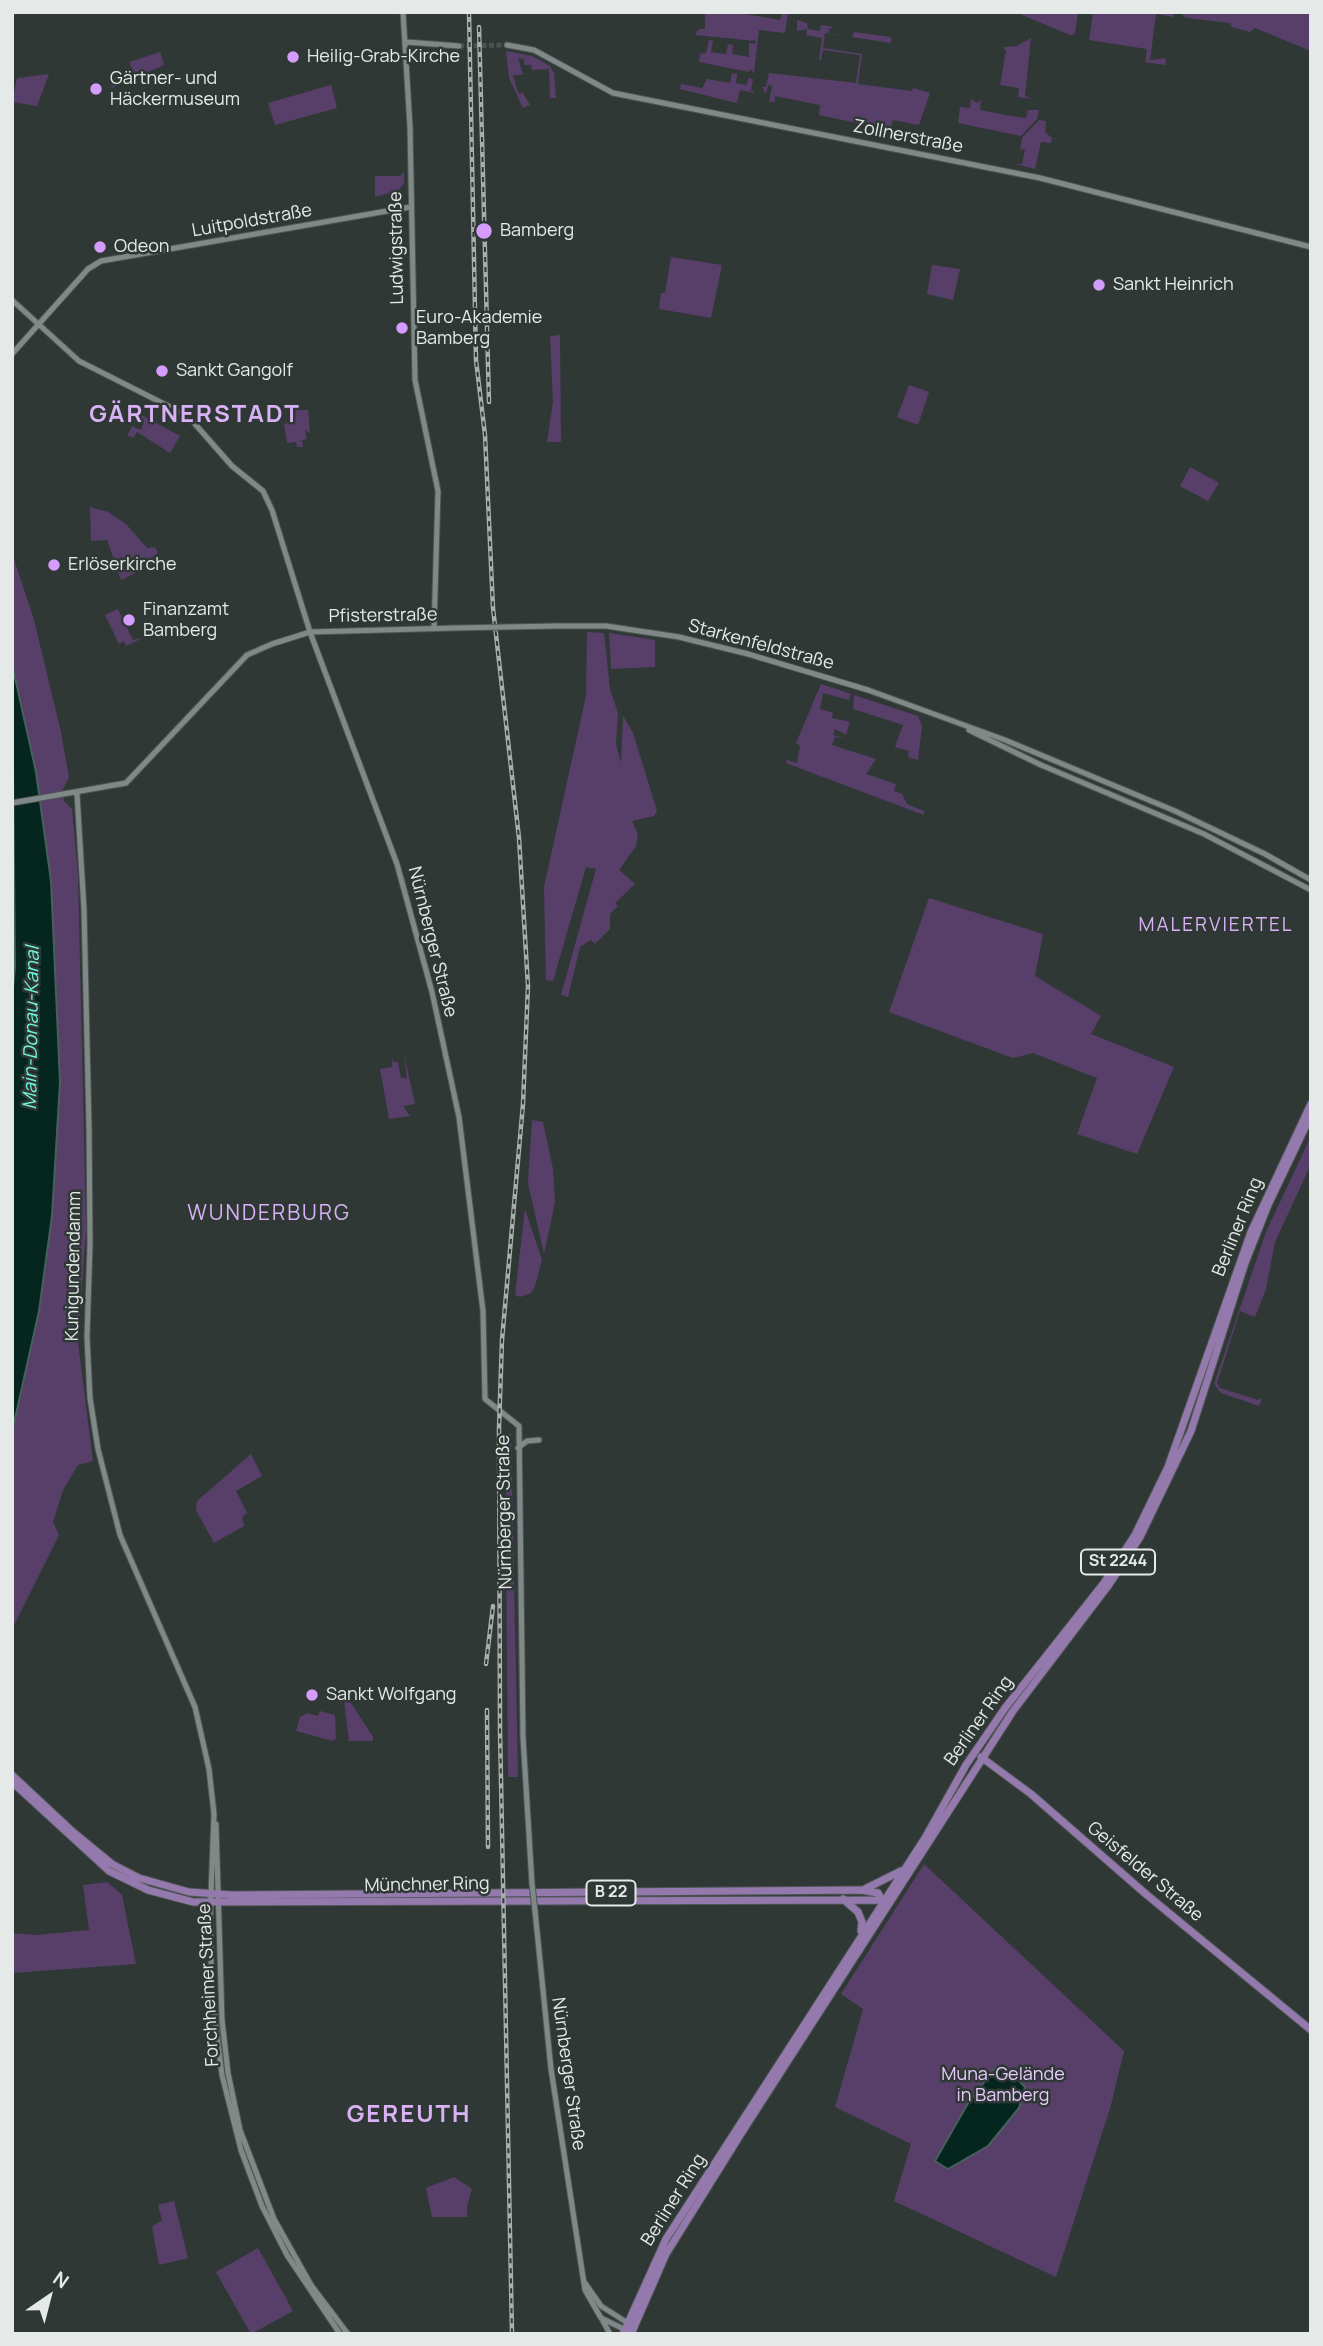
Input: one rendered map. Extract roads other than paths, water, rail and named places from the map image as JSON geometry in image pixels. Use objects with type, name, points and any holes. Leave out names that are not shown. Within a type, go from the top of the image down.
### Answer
[{"type":"main road","name":"Berliner Ring","points":[[628,2330],[666,2239],[907,1866],[974,1753],[1104,1583],[1148,1510],[1168,1467],[1251,1232],[1311,1104]]},
{"type":"main road","name":"Berliner Ring","points":[[628,2330],[672,2242],[982,1758],[1031,1685],[1108,1586],[1152,1515],[1191,1431],[1256,1235],[1311,1115]]},
{"type":"main road","name":"Geisfelder Straße","points":[[974,1753],[1031,1794],[1141,1891],[1311,2030]]},
{"type":"main road","name":"Münchner Ring","points":[[12,1775],[112,1864],[157,1885],[214,1899],[861,1890]]},
{"type":"main road","name":"Münchner Ring","points":[[12,1782],[87,1853],[121,1878],[159,1894],[214,1899],[883,1900]]},
{"type":"main road","points":[[861,1890],[887,1880],[907,1866]]},
{"type":"main road","name":"B 22","points":[[861,1890],[876,1892],[883,1900]]},
{"type":"main road","points":[[885,1911],[883,1900],[896,1895]]},
{"type":"main road","points":[[839,1898],[853,1906],[859,1915],[862,1922],[860,1936]]},
{"type":"street","name":"Ludwigstraße","points":[[403,12],[415,380],[437,481],[434,629]]},
{"type":"street","points":[[406,42],[459,46]]},
{"type":"street","name":"Zollnerstraße","points":[[507,45],[534,50],[613,93],[1040,178],[1311,247]]},
{"type":"street","name":"Luitpoldstraße","points":[[12,354],[87,271],[101,261],[410,207]]},
{"type":"street","points":[[1298,244],[1311,252]]},
{"type":"street","points":[[12,300],[38,324]]},
{"type":"street","name":"Nürnberger Straße","points":[[38,324],[79,361],[188,416],[245,478],[263,491],[272,510],[310,632],[397,864],[432,992],[462,1139],[483,1311],[485,1399],[519,1426],[523,1737],[532,1884],[551,2069],[584,2281],[588,2298],[610,2334]]},
{"type":"street","name":"Pfisterstraße","points":[[12,803],[126,783],[247,656],[310,632],[555,626]]},
{"type":"street","name":"Starkenfeldstraße","points":[[555,626],[632,629],[748,654],[868,690],[954,721],[1175,811],[1250,846],[1311,880]]},
{"type":"street","points":[[318,651],[327,631]]},
{"type":"street","name":"Starkenfeldstraße","points":[[954,721],[1041,765],[1221,842],[1311,890]]},
{"type":"street","name":"Kunigundendamm","points":[[78,793],[84,902],[89,1109],[87,1337],[90,1398],[110,1503],[120,1535],[198,1720]]},
{"type":"street","points":[[518,1448],[527,1441],[539,1440]]},
{"type":"street","name":"Forchheimer Straße","points":[[198,1720],[209,1769],[214,1814],[214,2017],[222,2075],[241,2150],[262,2206],[287,2255],[340,2334]]},
{"type":"street","name":"Forchheimer Straße","points":[[214,1899],[228,2073],[246,2148],[263,2194],[292,2252],[311,2285],[348,2334]]},
{"type":"street","name":"Nürnberger Straße","points":[[584,2281],[601,2306],[628,2330]]},
{"type":"street","points":[[601,2318],[628,2330]]},
{"type":"water","name":"Main-Donau-Kanal","points":[[12,664],[36,772],[51,881],[60,1082],[52,1216],[39,1311],[12,1432],[12,998],[15,967]]},
{"type":"water","points":[[1004,2066],[1025,2087],[1019,2108],[988,2146],[948,2169],[935,2161],[967,2105],[995,2068]]},
{"type":"tunnel","points":[[459,46],[507,45]]},
{"type":"railway","points":[[469,12],[476,360],[485,435],[493,608],[519,838],[528,986],[523,1104],[502,1340],[499,1428],[500,1730],[512,2334]]},
{"type":"railway","points":[[479,27],[489,402]]},
{"type":"railway","points":[[486,1664],[493,1606]]},
{"type":"railway","points":[[487,1710],[488,1847]]},
{"type":"place","name":"Heilig-Grab-Kirche","points":[[293,57]]},
{"type":"place","name":"Gärtner- und Häckermuseum","points":[[96,89]]},
{"type":"place","name":"Bamberg","points":[[484,231]]},
{"type":"place","name":"Odeon","points":[[100,247]]},
{"type":"place","name":"Sankt Heinrich","points":[[1099,285]]},
{"type":"place","name":"Euro-Akademie Bamberg","points":[[402,328]]},
{"type":"place","name":"Sankt Gangolf","points":[[162,371]]},
{"type":"place","name":"Erlöserkirche","points":[[54,565]]},
{"type":"place","name":"Finanzamt Bamberg","points":[[129,620]]},
{"type":"place","name":"Sankt Wolfgang","points":[[312,1695]]},
{"type":"district","name":"GÄRTNERSTADT","points":[[195,415]]},
{"type":"district","name":"MALERVIERTEL","points":[[1216,926]]},
{"type":"district","name":"WUNDERBURG","points":[[269,1214]]},
{"type":"district","name":"GEREUTH","points":[[409,2115]]},
{"type":"park label","name":"Muna-Gelände in Bamberg","points":[[1003,2085]]}]
